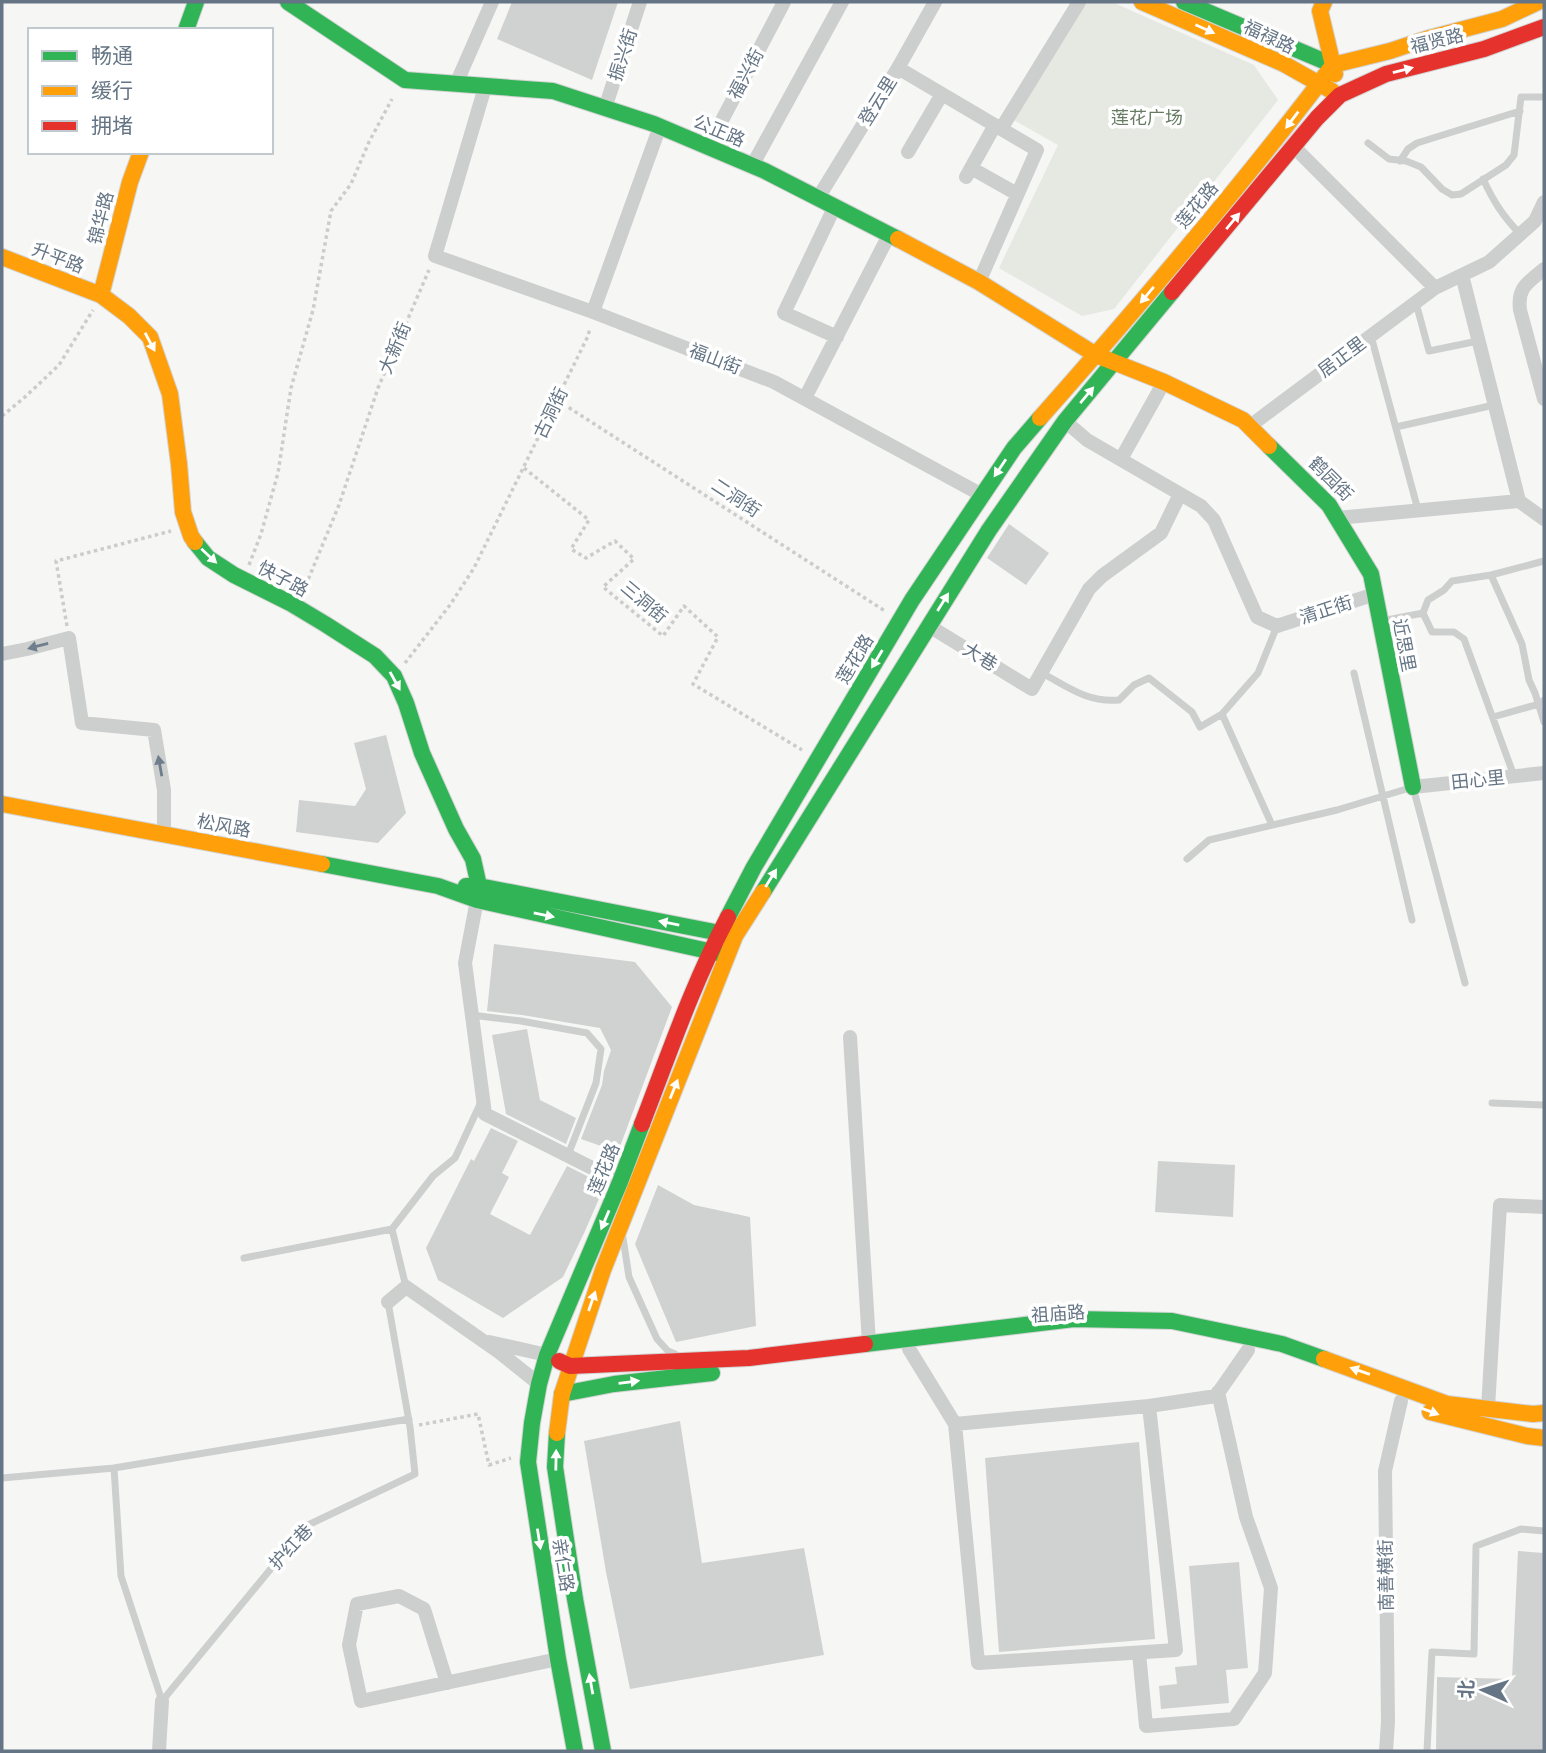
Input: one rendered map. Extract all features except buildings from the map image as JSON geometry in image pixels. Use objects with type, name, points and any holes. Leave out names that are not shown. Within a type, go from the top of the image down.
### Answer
[{"type":"main road","points":[[187,28],[196,2]]},
{"type":"main road","name":"公正路","points":[[288,2],[405,80],[553,91],[660,126],[752,166],[835,206],[979,282],[1096,355],[1114,363]]},
{"type":"main road","name":"福禄路","points":[[1142,2],[1284,64],[1340,95]]},
{"type":"main road","name":"福禄路","points":[[1184,2],[1333,65]]},
{"type":"main road","name":"福贤路","points":[[1333,65],[1502,19],[1538,2]]},
{"type":"main road","points":[[1322,6],[1340,95]]},
{"type":"main road","name":"福贤路","points":[[1340,95],[1386,74],[1484,49],[1544,27]]},
{"type":"main road","name":"莲花路","points":[[570,1366],[603,1270],[727,955],[727,935],[754,867],[900,620],[1014,448],[1096,355],[1281,134],[1333,65]]},
{"type":"main road","name":"莲花路","points":[[539,1384],[547,1355],[621,1182],[710,951],[727,935],[989,530],[1065,422],[1317,118],[1340,95]]},
{"type":"main road","name":"锦华路","points":[[101,295],[130,182],[140,154]]},
{"type":"main road","name":"升平路","points":[[2,257],[101,295]]},
{"type":"main road","name":"快子路","points":[[101,295],[129,316],[150,337],[170,394],[180,464],[183,512],[191,536],[208,558],[297,607],[375,656],[394,677],[406,703],[422,753],[472,859],[478,893]]},
{"type":"main road","name":"鹤园街","points":[[1114,363],[1164,382],[1243,420],[1329,505],[1337,518]]},
{"type":"main road","name":"近思里","points":[[1337,518],[1371,575],[1413,787]]},
{"type":"main road","name":"松风路","points":[[2,804],[478,893]]},
{"type":"main road","points":[[478,893],[727,935]]},
{"type":"main road","points":[[478,893],[727,955]]},
{"type":"main road","name":"祖庙路","points":[[570,1366],[749,1358],[1074,1319],[1171,1321],[1282,1344],[1447,1404],[1544,1413]]},
{"type":"main road","name":"祖庙路","points":[[562,1394],[614,1384],[1074,1329],[1175,1334],[1282,1357],[1442,1416],[1544,1438]]},
{"type":"main road","points":[[547,1355],[570,1366]]},
{"type":"main road","name":"亲仁路","points":[[570,1366],[557,1424],[555,1467],[575,1600],[603,1751]]},
{"type":"main road","points":[[539,1384],[562,1394]]},
{"type":"main road","name":"亲仁路","points":[[539,1384],[528,1462],[575,1751]]},
{"type":"street","points":[[456,84],[492,2]]},
{"type":"street","name":"振兴街","points":[[605,108],[640,2]]},
{"type":"street","name":"福兴街","points":[[708,147],[785,2]]},
{"type":"street","points":[[752,166],[842,2]]},
{"type":"street","name":"登云里","points":[[818,198],[935,2]]},
{"type":"street","points":[[1017,194],[968,173],[1079,2]]},
{"type":"street","points":[[898,68],[1037,150],[979,282]]},
{"type":"street","points":[[435,256],[485,87]]},
{"type":"street","points":[[908,152],[942,94]]},
{"type":"street","points":[[593,312],[660,126]]},
{"type":"street","points":[[1294,147],[1435,288]]},
{"type":"street","name":"居正里","points":[[1250,426],[1435,288],[1489,262],[1535,221],[1544,202]]},
{"type":"street","points":[[835,206],[784,313],[837,337]]},
{"type":"street","points":[[805,398],[889,235]]},
{"type":"street","name":"福山街","points":[[435,256],[593,312],[774,382],[982,495]]},
{"type":"street","points":[[1544,269],[1523,287],[1519,299],[1544,400]]},
{"type":"street","points":[[1462,275],[1519,501],[1544,519]]},
{"type":"street","points":[[1121,459],[1164,382]]},
{"type":"street","points":[[1065,422],[1087,440],[1201,506],[1214,520],[1257,617],[1277,626]]},
{"type":"street","points":[[1042,673],[1089,589],[1110,570],[1161,533],[1180,494]]},
{"type":"street","name":"鹤园街","points":[[1337,518],[1519,501]]},
{"type":"street","name":"清正街","points":[[1277,626],[1375,594]]},
{"type":"street","name":"大巷","points":[[929,626],[1032,688],[1042,673]]},
{"type":"street","points":[[2,654],[69,638],[82,723],[154,730],[164,790],[164,834]]},
{"type":"street","name":"田心里","points":[[1413,787],[1544,773]]},
{"type":"street","points":[[478,893],[465,963],[485,1114],[621,1182]]},
{"type":"street","points":[[850,1037],[869,1343]]},
{"type":"street","points":[[1488,1408],[1500,1205],[1544,1207]]},
{"type":"street","points":[[388,1302],[406,1287],[539,1384]]},
{"type":"street","points":[[481,1340],[547,1355]]},
{"type":"street","points":[[909,1349],[955,1424],[978,1663],[1176,1650],[1149,1406]]},
{"type":"street","points":[[955,1424],[1149,1406],[1216,1396],[1248,1350]]},
{"type":"street","points":[[1139,1653],[1146,1726],[1234,1719],[1265,1673],[1270,1588],[1246,1517],[1218,1392]]},
{"type":"street","name":"南善横街","points":[[1386,1751],[1388,1722],[1385,1471],[1401,1401]]},
{"type":"street","points":[[447,1683],[424,1609],[399,1596],[357,1604],[349,1645],[361,1701],[447,1683],[558,1659]]},
{"type":"street","points":[[159,1751],[162,1701]]},
{"type":"lane","points":[[1368,143],[1389,159],[1406,161],[1421,167],[1452,195],[1461,194],[1506,165],[1514,155],[1521,97],[1544,97]]},
{"type":"lane","points":[[1400,161],[1408,149],[1417,144],[1520,111]]},
{"type":"lane","points":[[1483,179],[1495,204],[1520,234]]},
{"type":"lane","points":[[1416,303],[1429,351],[1479,341]]},
{"type":"lane","points":[[1371,336],[1418,510]]},
{"type":"lane","points":[[1396,427],[1495,405]]},
{"type":"lane","points":[[1515,776],[1464,639],[1454,632],[1432,632],[1423,613],[1428,600],[1452,581],[1491,575],[1544,561]]},
{"type":"lane","points":[[1491,575],[1522,644],[1529,680],[1541,702],[1544,722]]},
{"type":"lane","points":[[1380,622],[1423,613]]},
{"type":"lane","points":[[1042,673],[1086,697],[1104,701],[1119,700],[1135,685],[1149,678],[1192,712],[1200,727],[1222,714],[1258,673],[1277,626]]},
{"type":"lane","points":[[1354,673],[1412,919]]},
{"type":"lane","points":[[1493,717],[1541,702]]},
{"type":"lane","points":[[1222,714],[1272,825]]},
{"type":"lane","points":[[1187,859],[1209,840],[1337,810],[1413,787],[1465,983]]},
{"type":"lane","points":[[471,1015],[587,1033],[601,1049],[596,1083],[568,1155]]},
{"type":"lane","points":[[244,1258],[392,1229],[433,1176],[455,1158],[482,1099]]},
{"type":"lane","points":[[1492,1103],[1544,1105]]},
{"type":"lane","points":[[621,1223],[629,1277],[657,1339],[668,1351],[688,1361]]},
{"type":"lane","points":[[392,1229],[406,1287]]},
{"type":"lane","points":[[2,1478],[114,1468],[409,1423],[388,1302]]},
{"type":"lane","name":"护红巷","points":[[162,1701],[306,1526],[415,1474],[409,1423]]},
{"type":"lane","points":[[114,1468],[121,1576],[162,1701]]},
{"type":"lane","points":[[1427,1751],[1432,1652],[1474,1654],[1476,1546],[1521,1529],[1544,1531]]},
{"type":"path","points":[[244,580],[261,534],[278,473],[291,388],[313,310],[331,211],[351,184],[392,99]]},
{"type":"path","name":"大新街","points":[[297,607],[339,505],[377,388],[435,256]]},
{"type":"path","points":[[2,416],[59,365],[101,295]]},
{"type":"path","name":"古洞街","points":[[394,677],[450,606],[474,568],[588,337],[593,312]]},
{"type":"path","name":"二洞街","points":[[557,400],[900,620]]},
{"type":"path","name":"三洞街","points":[[524,468],[589,520],[571,548],[586,558],[615,541],[634,559],[603,587],[663,636],[684,606],[718,637],[693,684],[817,760]]},
{"type":"path","points":[[69,638],[56,561],[188,526]]},
{"type":"path","points":[[409,1423],[478,1414],[489,1465],[528,1453]]},
{"type":"green space","name":"莲花广场","points":[[1081,2],[1112,2],[1254,65],[1278,100],[1114,309],[1082,316],[999,268],[1058,145],[1012,119]]},
{"type":"traffic: fast","points":[[187,28],[196,2]]},
{"type":"traffic: fast","points":[[288,2],[405,80],[553,91],[654,124],[765,171],[898,239]]},
{"type":"traffic: fast","points":[[1184,2],[1333,65]]},
{"type":"traffic: fast","points":[[763,892],[989,530],[1065,421],[1172,292]]},
{"type":"traffic: fast","points":[[728,917],[754,867],[912,600],[1014,448],[1040,418]]},
{"type":"traffic: fast","points":[[1269,446],[1329,505],[1371,574],[1413,787]]},
{"type":"traffic: fast","points":[[195,542],[208,558],[325,624],[375,656],[394,676],[422,753],[456,829],[473,859],[479,886],[477,900]]},
{"type":"traffic: fast","points":[[322,864],[438,886],[477,900],[722,954]]},
{"type":"traffic: fast","points":[[466,886],[479,886],[730,935]]},
{"type":"traffic: fast","points":[[575,1751],[528,1462],[532,1423],[547,1355],[642,1124]]},
{"type":"traffic: fast","points":[[865,1344],[1074,1319],[1172,1321],[1282,1344],[1324,1359]]},
{"type":"traffic: fast","points":[[562,1394],[614,1384],[712,1373]]},
{"type":"traffic: fast","points":[[557,1433],[555,1467],[575,1599],[603,1751]]},
{"type":"traffic: slow","points":[[1142,2],[1284,64],[1332,91]]},
{"type":"traffic: slow","points":[[1324,2],[1320,11],[1335,74]]},
{"type":"traffic: slow","points":[[1333,65],[1502,19],[1538,2]]},
{"type":"traffic: slow","points":[[1040,418],[1190,244],[1263,156],[1333,65]]},
{"type":"traffic: slow","points":[[101,295],[130,182],[140,154]]},
{"type":"traffic: slow","points":[[898,239],[979,282],[1096,355],[1164,382],[1243,420],[1269,446]]},
{"type":"traffic: slow","points":[[2,257],[101,295],[129,316],[150,337],[170,394],[183,512],[195,542]]},
{"type":"traffic: slow","points":[[2,804],[322,864]]},
{"type":"traffic: slow","points":[[557,1433],[562,1394],[603,1270],[735,936],[763,892]]},
{"type":"traffic: slow","points":[[1324,1359],[1447,1404],[1544,1413]]},
{"type":"traffic: slow","points":[[1430,1412],[1544,1438]]},
{"type":"traffic: jam","points":[[1172,292],[1317,118],[1340,95],[1386,74],[1484,49],[1544,27]]},
{"type":"traffic: jam","points":[[642,1124],[693,993],[728,917]]},
{"type":"traffic: jam","points":[[559,1361],[570,1366],[749,1358],[865,1344]]}]
